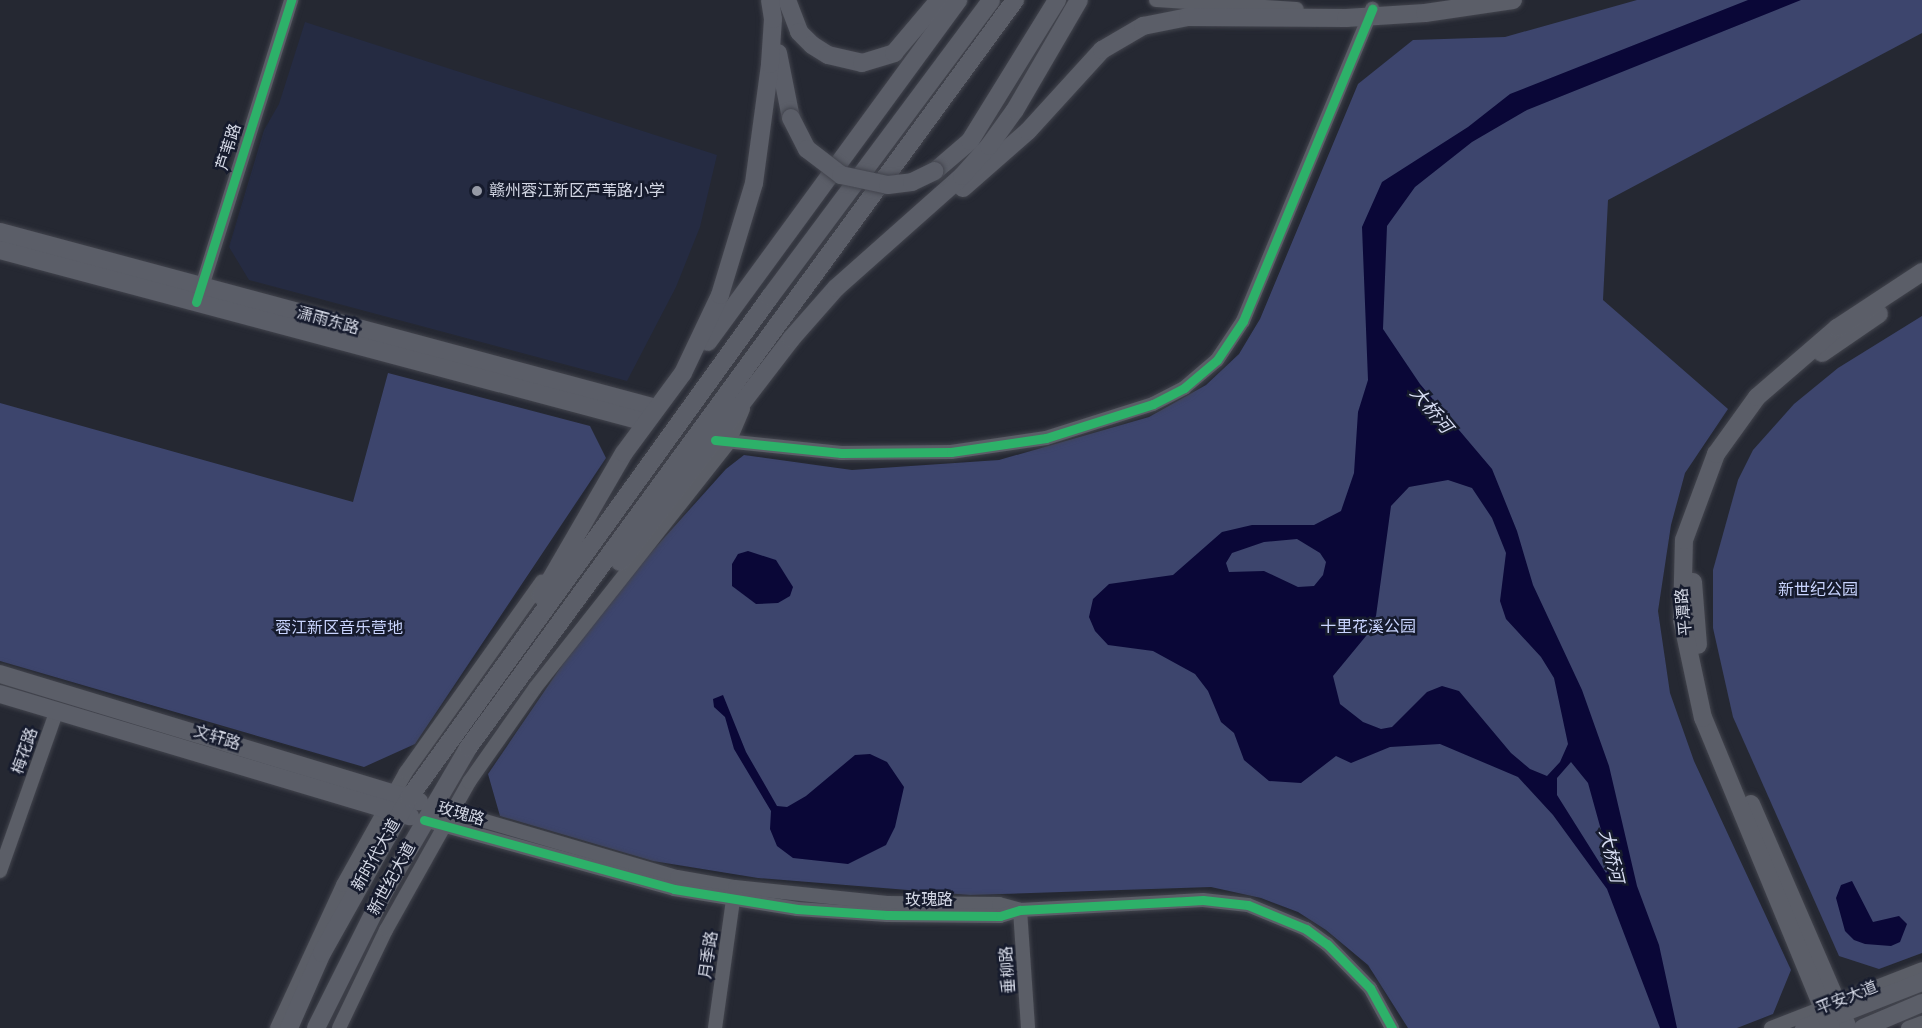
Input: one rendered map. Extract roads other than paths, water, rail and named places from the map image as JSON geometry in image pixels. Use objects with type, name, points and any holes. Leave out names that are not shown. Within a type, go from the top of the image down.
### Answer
[{"type":"main road","points":[[770,0],[791,118],[807,149],[841,175],[888,185],[912,182],[935,171],[970,141],[1057,0]]},
{"type":"main road","points":[[788,0],[799,32],[812,45],[828,55],[862,63],[894,54],[939,0]]},
{"type":"main road","points":[[484,693],[582,526],[651,415],[958,0]]},
{"type":"main road","points":[[484,693],[991,0]]},
{"type":"main road","points":[[499,706],[758,348],[1015,0]]},
{"type":"main road","points":[[499,706],[722,441],[745,402],[791,339],[836,288],[962,176],[989,146],[1015,110],[1079,0]]},
{"type":"main road","points":[[900,232],[1000,158],[1102,50],[1122,36],[1165,20],[1258,13],[1371,13],[1473,8],[1512,0]]},
{"type":"main road","points":[[683,373],[720,295],[746,219],[766,108],[773,19]]},
{"type":"main road","name":"潇雨东路","points":[[0,232],[199,295]]},
{"type":"main road","name":"潇雨东路","points":[[0,250],[199,295],[651,415]]},
{"type":"main road","name":"平潭路","points":[[1834,1016],[1703,718],[1682,620],[1684,540],[1716,454],[1757,397],[1836,328],[1922,272]]},
{"type":"main road","name":"平潭路","points":[[1834,1016],[1714,718],[1701,664],[1695,620],[1692,579],[1696,543],[1727,459],[1765,402],[1813,359],[1922,285]]},
{"type":"main road","points":[[745,402],[758,348]]},
{"type":"main road","name":"文轩路","points":[[0,674],[428,813]]},
{"type":"main road","name":"新时代大道","points":[[289,1028],[322,953],[398,803],[484,693]]},
{"type":"main road","name":"文轩路","points":[[0,694],[398,803]]},
{"type":"main road","name":"新世纪大道","points":[[316,1028],[428,813],[499,706]]},
{"type":"main road","name":"平安大道","points":[[1804,1028],[1922,982]]},
{"type":"main road","name":"平安大道","points":[[1863,1028],[1922,1003]]},
{"type":"street","points":[[1156,0],[1258,13]]},
{"type":"street","name":"芦苇路","points":[[199,295],[288,1]]},
{"type":"street","points":[[339,1028],[386,930],[452,811],[535,688],[722,441],[841,453],[951,452],[1046,438],[1153,404],[1184,388],[1217,360],[1243,321],[1371,13]]},
{"type":"street","points":[[277,1028],[343,885],[582,526]]},
{"type":"street","name":"梅花路","points":[[0,871],[57,710]]},
{"type":"street","name":"玫瑰路","points":[[428,813],[452,811],[734,894]]},
{"type":"street","name":"玫瑰路","points":[[428,813],[443,826],[573,864],[734,894],[887,903],[999,904],[1020,910],[1203,900],[1248,905],[1306,929],[1327,944],[1370,988],[1392,1028]]},
{"type":"street","name":"月季路","points":[[715,1028],[734,894]]},
{"type":"street","name":"垂柳路","points":[[1020,910],[1028,1028]]},
{"type":"street","name":"平安大道","points":[[1771,1028],[1834,1016],[1922,969]]},
{"type":"street","points":[[1908,1028],[1922,1023]]},
{"type":"water","name":"大桥河","points":[[1748,0],[1801,0],[1527,110],[1472,142],[1415,187],[1387,226],[1383,329],[1420,384],[1492,469],[1517,531],[1533,585],[1582,690],[1609,766],[1637,886],[1659,945],[1677,1028],[1660,1028],[1607,889],[1553,815],[1518,777],[1440,744],[1390,747],[1351,763],[1336,756],[1301,783],[1269,781],[1244,760],[1234,733],[1221,722],[1208,691],[1195,674],[1153,651],[1108,645],[1095,631],[1089,617],[1093,599],[1109,584],[1173,575],[1222,532],[1252,525],[1314,525],[1341,511],[1354,473],[1358,412],[1368,380],[1362,227],[1382,182],[1468,127],[1510,94]],"holes":[[[1448,480],[1472,488],[1492,518],[1506,553],[1500,601],[1506,619],[1541,657],[1554,678],[1568,744],[1560,762],[1547,776],[1530,769],[1511,753],[1459,691],[1442,686],[1427,692],[1392,727],[1381,729],[1363,722],[1340,704],[1333,676],[1366,636],[1376,616],[1391,506],[1409,487]],[[1297,539],[1320,553],[1326,562],[1323,575],[1314,586],[1298,587],[1264,571],[1229,572],[1226,563],[1232,553],[1264,542]],[[1571,762],[1588,783],[1611,866],[1606,873],[1557,795],[1557,778]]]},
{"type":"water","points":[[748,551],[776,560],[793,587],[790,596],[778,603],[756,604],[732,586],[732,564],[738,554]]},
{"type":"water","points":[[723,695],[746,752],[777,806],[787,807],[806,796],[855,755],[870,754],[887,762],[904,787],[895,827],[886,845],[848,864],[793,858],[777,846],[770,829],[771,811],[734,749],[725,717],[714,707],[713,699]]},
{"type":"water","points":[[1852,881],[1873,922],[1899,916],[1907,924],[1900,942],[1891,946],[1865,944],[1854,940],[1845,931],[1836,898],[1841,885]]},
{"type":"place","name":"赣州蓉江新区芦苇路小学","points":[[477,191]]},
{"type":"park label","name":"新世纪公园","points":[[1818,590]]},
{"type":"park label","name":"十里花溪公园","points":[[1368,627]]},
{"type":"park label","name":"蓉江新区音乐营地","points":[[339,628]]}]
